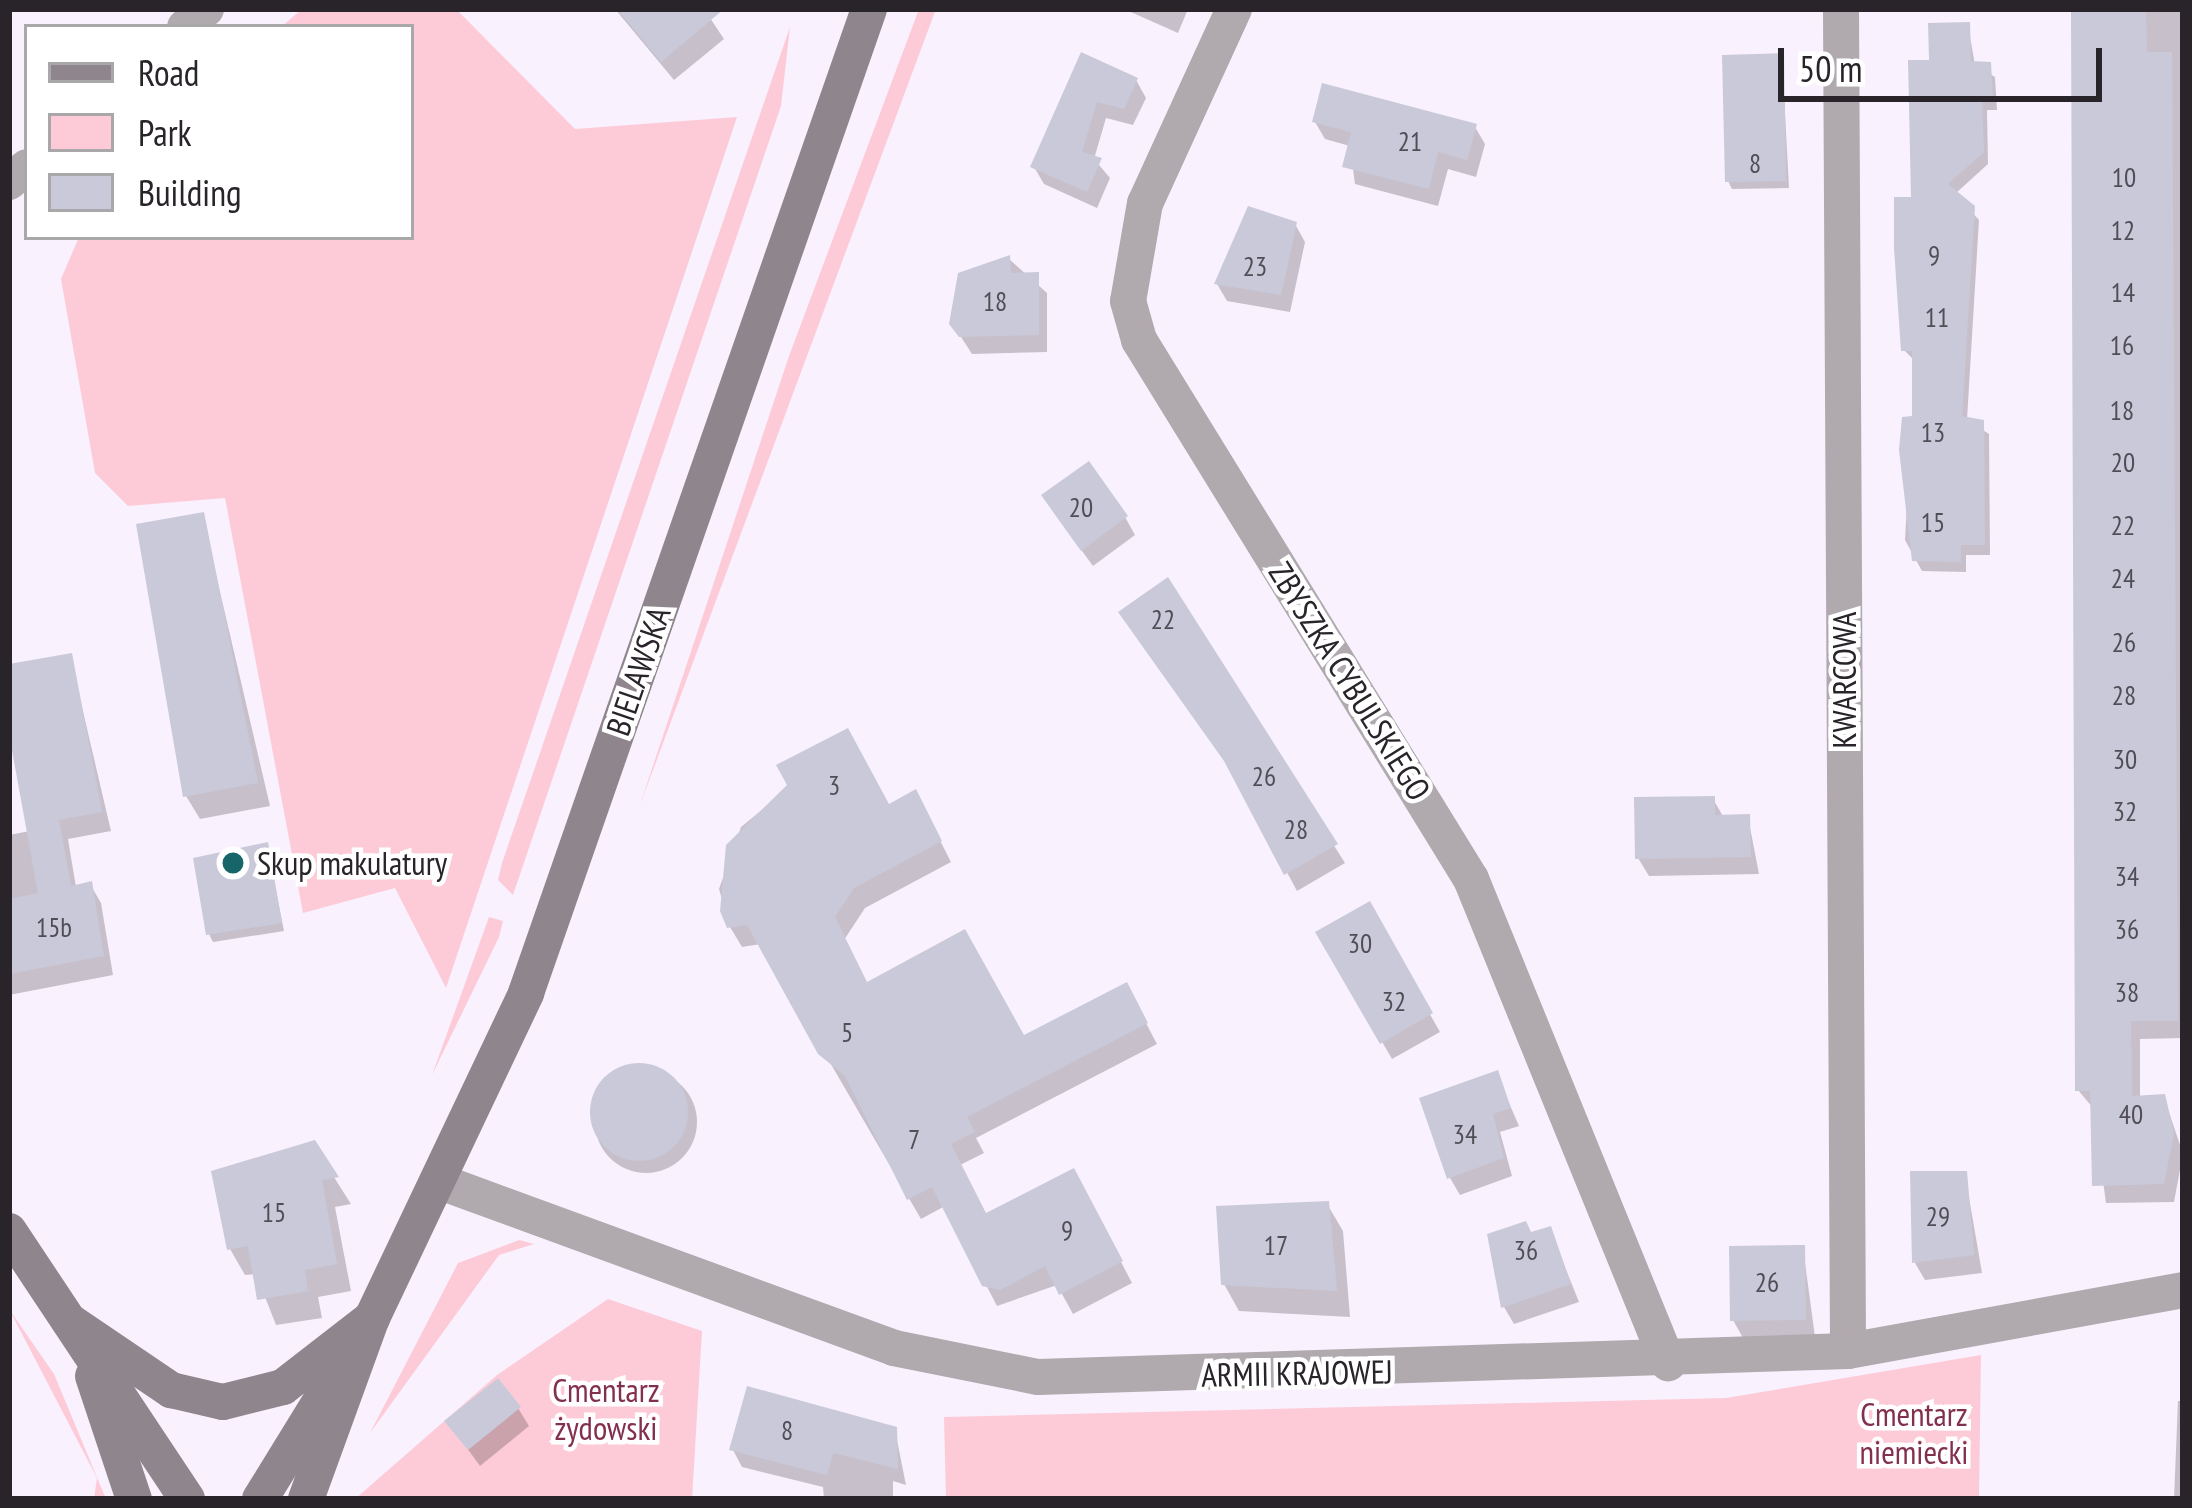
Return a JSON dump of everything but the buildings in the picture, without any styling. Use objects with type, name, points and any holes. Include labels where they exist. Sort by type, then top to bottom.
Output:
[{"type":"main road","name":"BIELAWSKA","points":[[306,1499],[372,1318],[526,993],[869,9]]},
{"type":"main road","points":[[9,1231],[187,1499]]},
{"type":"main road","name":"BIELAWSKA","points":[[260,1499],[372,1318]]},
{"type":"main road","points":[[71,1323],[171,1390],[223,1402],[283,1387],[372,1318]]},
{"type":"main road","points":[[71,1323],[134,1499]]},
{"type":"street","name":"ZBYSZKA CYBULSKIEGO","points":[[1234,9],[1145,203],[1128,301],[1138,340],[1471,879],[1668,1363]]},
{"type":"street","name":"KWARCOWA","points":[[1841,9],[1847,1351]]},
{"type":"street","name":"ARMII KRAJOWEJ","points":[[438,1180],[686,1280],[956,1367],[1038,1377],[1668,1363],[1847,1351],[2183,1290]]},
{"type":"green space","points":[[302,9],[456,9],[575,129],[737,117],[446,988],[395,888],[303,913],[225,498],[128,506],[95,473],[61,279],[78,240],[414,240],[414,24],[284,24]]},
{"type":"green space","points":[[919,9],[936,9],[640,805],[789,356]]},
{"type":"green space","points":[[790,27],[781,106],[513,895],[498,880],[502,863]]},
{"type":"green space","points":[[489,917],[503,921],[499,937],[432,1075]]},
{"type":"green space","points":[[519,1240],[534,1244],[499,1255],[370,1433],[458,1263]]},
{"type":"green space","name":"Cmentarz żydowski","points":[[608,1299],[702,1331],[692,1499],[355,1499],[497,1375]]},
{"type":"green space","points":[[9,1309],[54,1374],[106,1499],[94,1499],[97,1478]]},
{"type":"green space","name":"Cmentarz niemiecki","points":[[1981,1355],[1979,1499],[946,1499],[944,1417],[1726,1398]]},
{"type":"place","name":"Skup makulatury","points":[[233,863]]}]
